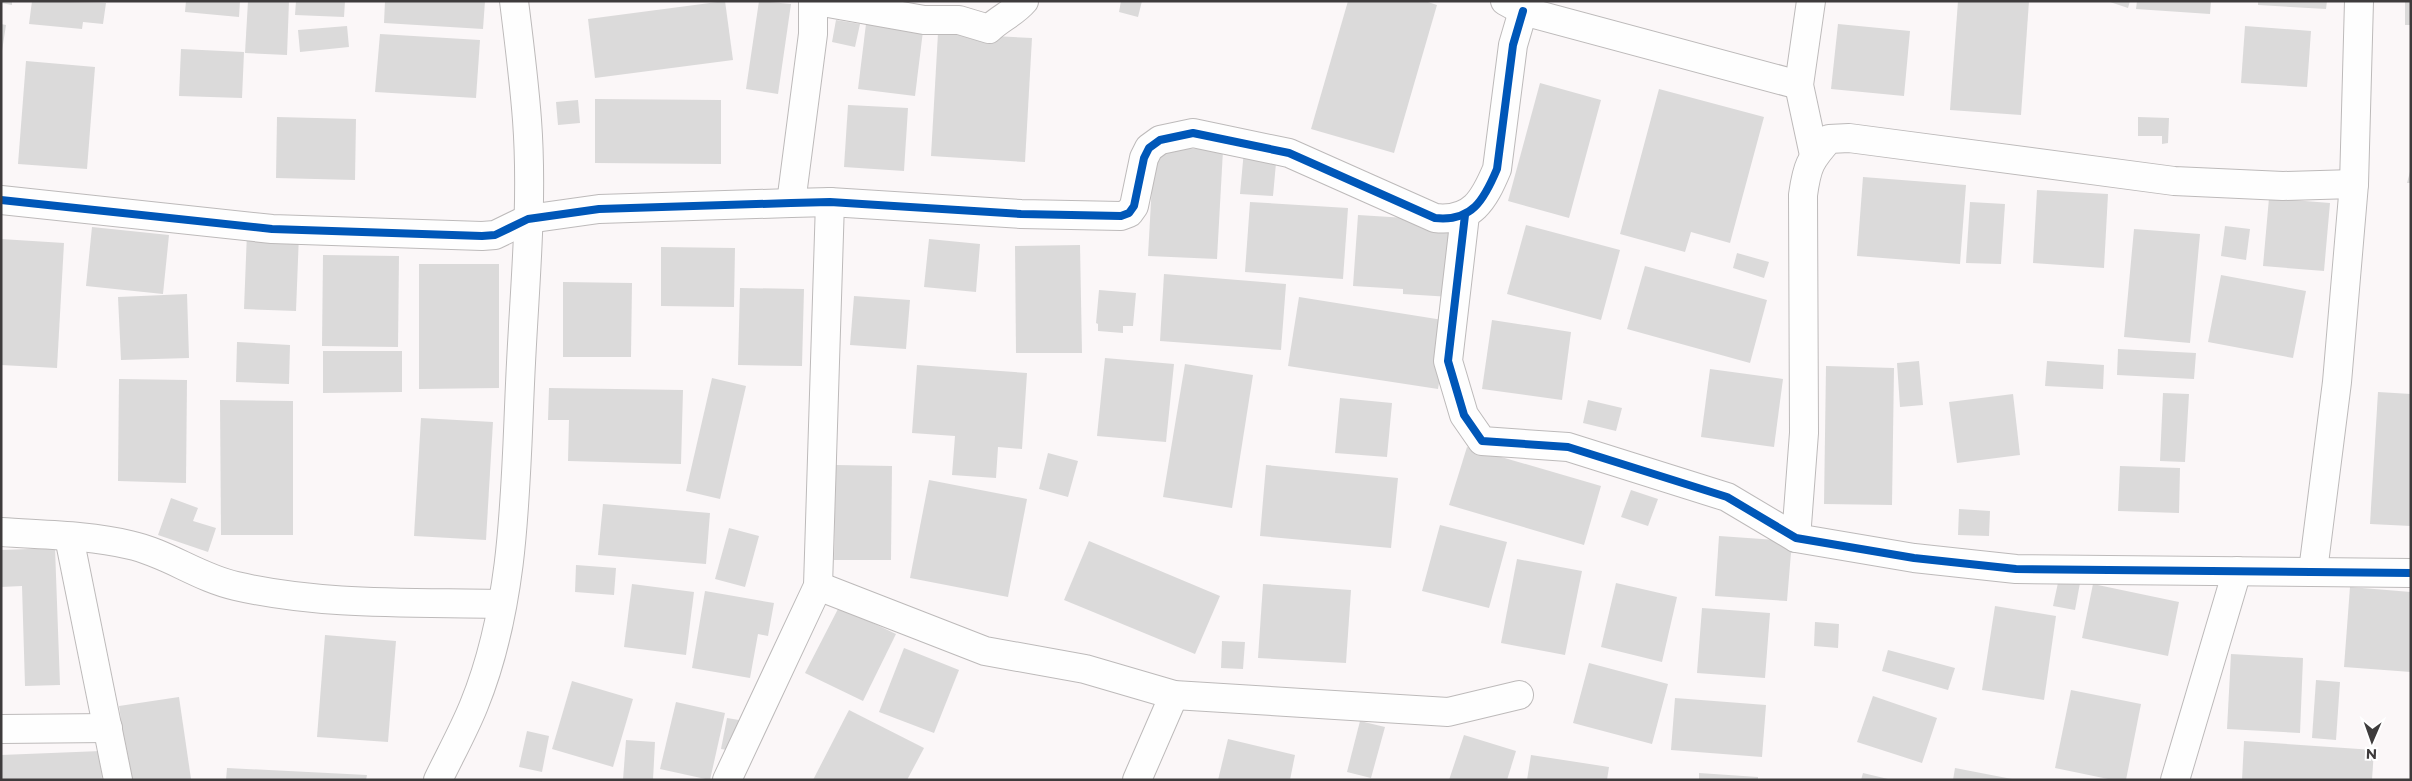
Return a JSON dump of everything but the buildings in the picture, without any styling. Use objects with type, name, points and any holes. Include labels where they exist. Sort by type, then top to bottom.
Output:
[{"type":"street","points":[[438,780],[474,704],[490,654],[502,604],[515,504],[516,447],[528,219],[528,121],[514,1]]},
{"type":"street","points":[[791,203],[813,34],[813,1]]},
{"type":"street","points":[[817,1],[924,20],[959,20],[989,29],[996,21],[1018,9],[1024,1]]},
{"type":"street","points":[[1811,1],[1799,84],[1814,155]]},
{"type":"street","points":[[2312,571],[2337,382],[2354,184],[2359,1]]},
{"type":"street","points":[[1,200],[272,229],[495,235],[528,219],[598,209],[791,203],[830,202],[1020,214],[1121,216],[1129,213],[1134,206],[1144,158],[1149,148],[1160,140],[1193,134],[1289,153],[1435,218],[1451,220],[1465,215],[1480,202],[1497,170],[1512,45],[1514,6],[1799,84]]},
{"type":"street","points":[[1796,538],[1804,433],[1803,195],[1806,171],[1814,155],[1830,139],[1849,138],[2174,181],[2283,186],[2354,184]]},
{"type":"street","points":[[727,780],[818,586],[830,202]]},
{"type":"street","points":[[1465,215],[1448,361],[1462,410],[1482,441],[1568,448],[1727,496],[1796,538],[1914,558],[2016,569],[2411,573]]},
{"type":"street","points":[[1,532],[69,537],[131,545],[234,586],[282,594],[332,600],[502,604]]},
{"type":"street","points":[[69,537],[118,780]]},
{"type":"street","points":[[2174,780],[2237,570]]},
{"type":"street","points":[[818,586],[985,651],[1085,669],[1174,695],[1448,712],[1519,695]]},
{"type":"street","points":[[1137,780],[1174,695]]},
{"type":"street","points":[[1,728],[108,728]]},
{"type":"cycle path","points":[[1,200],[272,229],[482,236],[495,235],[528,219],[599,209],[830,202],[1021,214],[1121,216],[1129,213],[1134,206],[1144,158],[1149,148],[1160,140],[1193,133],[1289,153],[1435,218],[1448,218],[1458,216],[1475,207],[1487,190],[1497,169],[1513,45],[1523,11]]},
{"type":"cycle path","points":[[1465,215],[1448,361],[1464,415],[1482,441],[1568,447],[1727,497],[1796,538],[1914,558],[2016,569],[2411,573]]}]
